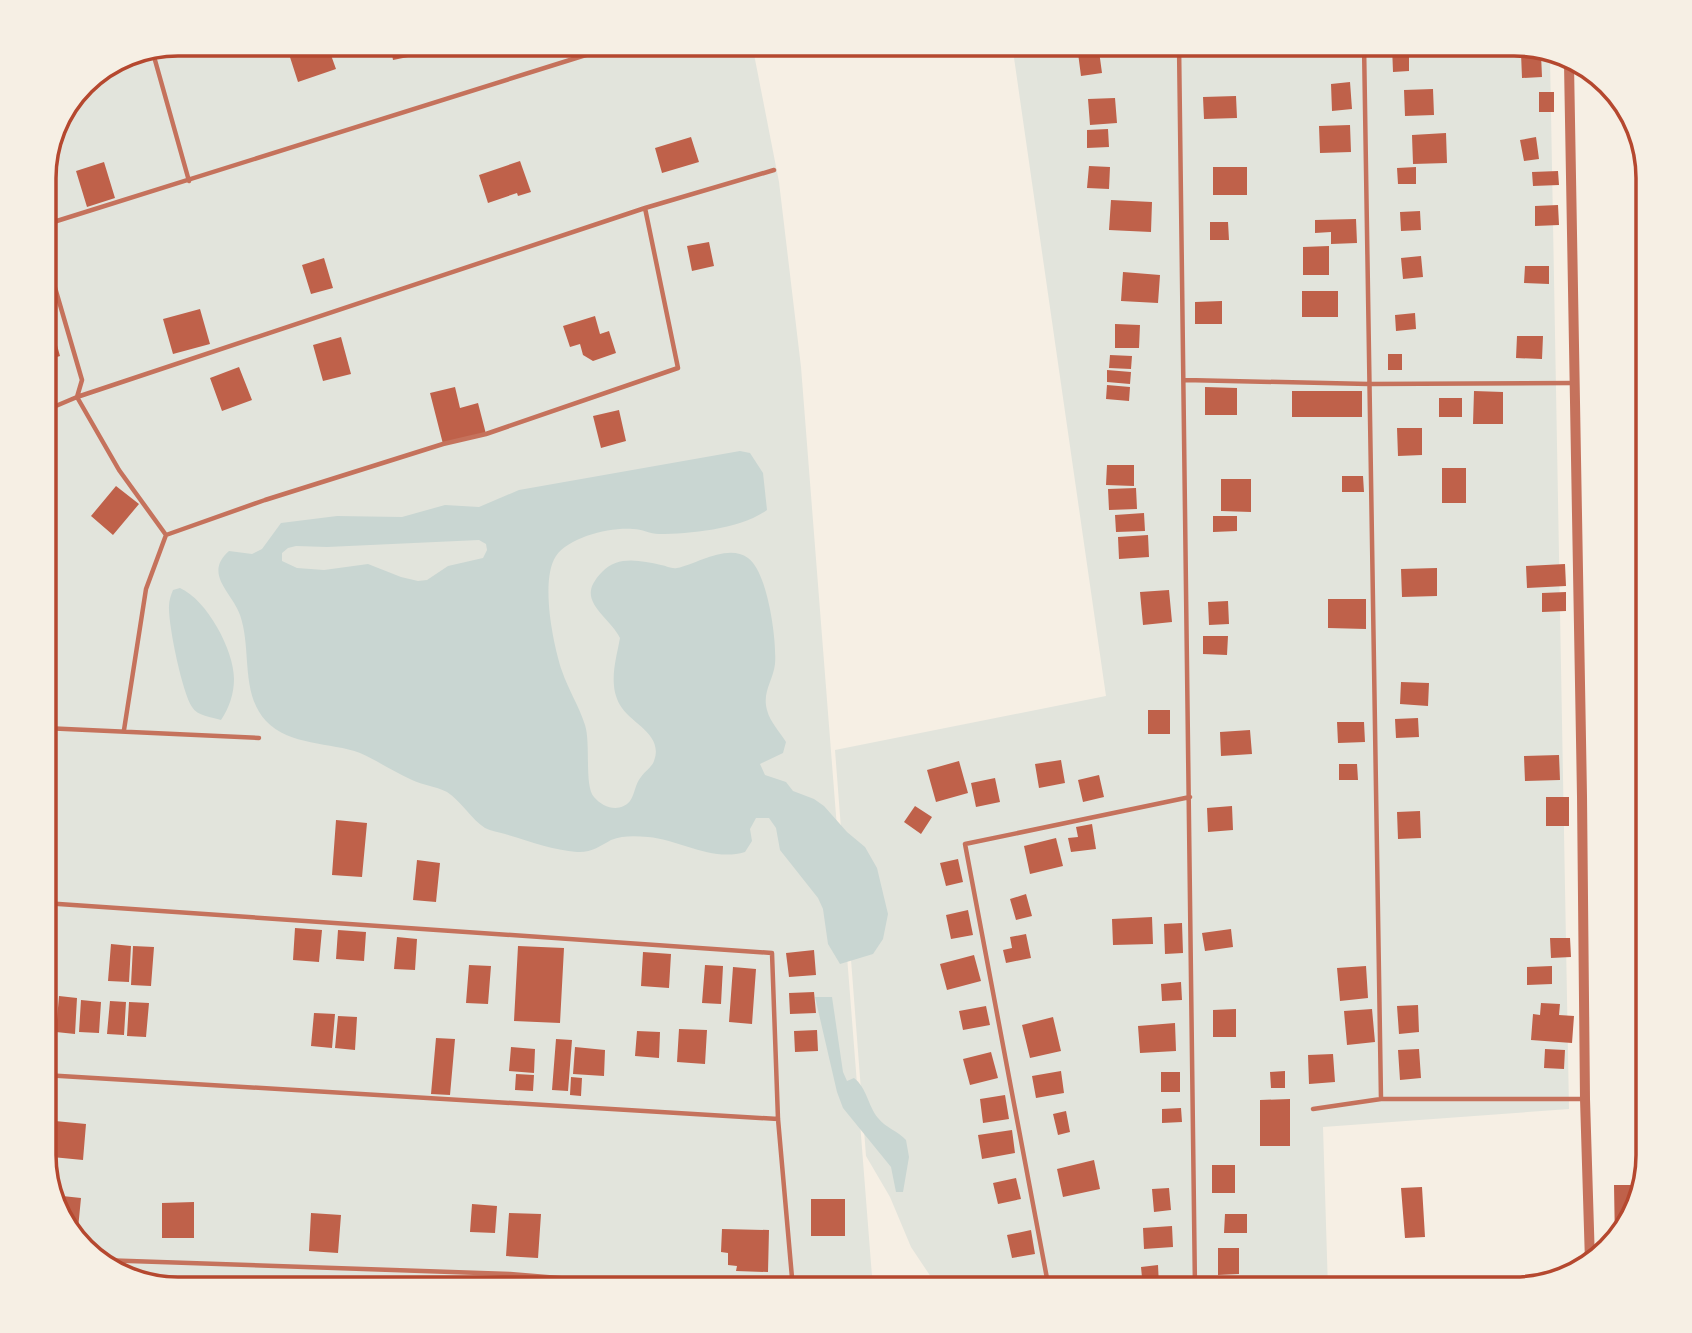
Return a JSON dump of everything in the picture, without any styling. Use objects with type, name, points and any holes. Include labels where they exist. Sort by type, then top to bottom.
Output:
[{"type":"street","points":[[1569,69],[1590,1250]]},
{"type":"lane","points":[[56,221],[583,56]]},
{"type":"lane","points":[[1180,56],[1195,1277]]},
{"type":"lane","points":[[1364,56],[1381,1099]]},
{"type":"lane","points":[[154,58],[189,181]]},
{"type":"lane","points":[[56,406],[645,208],[774,170]]},
{"type":"lane","points":[[124,730],[146,589],[166,536],[265,500],[443,444],[485,434],[678,368],[645,208]]},
{"type":"lane","points":[[56,291],[82,380],[77,397],[119,470],[166,536]]},
{"type":"lane","points":[[1185,380],[1369,384],[1575,383]]},
{"type":"lane","points":[[56,728],[259,738]]},
{"type":"lane","points":[[1047,1277],[965,844],[1190,797]]},
{"type":"lane","points":[[56,904],[772,953],[778,1119],[792,1277]]},
{"type":"lane","points":[[56,1076],[778,1119]]},
{"type":"lane","points":[[1313,1109],[1381,1099],[1585,1099]]},
{"type":"lane","points":[[116,1261],[546,1277]]},
{"type":"shaded area","points":[[178,56],[754,56],[779,182],[801,367],[872,1277],[178,1277],[139,1271],[117,1261],[98,1247],[81,1229],[69,1209],[60,1187],[56,1163],[56,170],[65,131],[77,110],[92,92],[110,77],[131,65],[154,58]]},
{"type":"shaded area","points":[[1014,56],[1514,56],[1550,62],[1569,1109],[1323,1127],[1328,1277],[931,1277],[911,1247],[890,1197],[866,1156],[835,750],[1106,696]]},
{"type":"shaded area","points":[[740,451],[750,453],[763,473],[767,510],[756,516],[730,526],[686,533],[659,534],[636,529],[613,530],[570,543],[556,556],[551,567],[548,596],[552,629],[564,678],[587,733],[589,784],[594,797],[602,804],[612,808],[626,805],[639,780],[653,763],[656,752],[651,736],[625,712],[616,697],[614,672],[620,638],[591,596],[591,590],[600,574],[622,561],[675,568],[722,554],[740,554],[748,558],[761,577],[773,624],[775,664],[767,692],[767,710],[786,742],[783,753],[760,764],[765,775],[786,782],[793,791],[824,806],[847,832],[865,847],[877,868],[888,914],[883,939],[873,954],[840,964],[828,944],[823,909],[818,898],[780,850],[776,828],[769,818],[756,818],[750,829],[752,841],[745,852],[733,854],[709,852],[660,839],[634,836],[616,838],[587,851],[559,849],[487,829],[447,792],[412,780],[349,749],[286,735],[266,721],[253,697],[240,615],[219,575],[222,559],[229,551],[252,554],[262,549],[281,523],[337,516],[402,517],[445,505],[479,507],[519,490]],"holes":[[[479,540],[486,544],[487,550],[483,558],[448,566],[427,580],[418,581],[368,564],[324,570],[297,568],[282,561],[282,553],[296,546]]]},
{"type":"shaded area","points":[[180,588],[190,594],[209,614],[229,654],[233,667],[233,690],[229,706],[221,720],[194,710],[184,687],[169,615],[173,590]]},
{"type":"shaded area","points":[[815,997],[832,997],[843,1072],[847,1081],[854,1078],[858,1082],[878,1118],[906,1140],[909,1157],[903,1192],[896,1192],[891,1167],[843,1108]]},
{"type":"building","points":[[290,56],[331,56],[336,69],[298,82]]},
{"type":"building","points":[[392,56],[413,56],[393,60]]},
{"type":"building","points":[[1078,56],[1100,56],[1102,73],[1081,76]]},
{"type":"building","points":[[1392,56],[1409,56],[1409,71],[1393,72]]},
{"type":"building","points":[[1521,57],[1541,59],[1542,77],[1522,78]]},
{"type":"building","points":[[1350,82],[1352,109],[1332,111],[1331,84]]},
{"type":"building","points":[[1433,89],[1434,115],[1405,116],[1404,90]]},
{"type":"building","points":[[1539,92],[1554,92],[1554,112],[1539,112]]},
{"type":"building","points":[[1236,96],[1237,118],[1204,119],[1203,97]]},
{"type":"building","points":[[1115,98],[1117,123],[1090,125],[1088,99]]},
{"type":"building","points":[[1350,125],[1351,152],[1320,153],[1319,126]]},
{"type":"building","points":[[1108,129],[1109,147],[1087,148],[1087,130]]},
{"type":"building","points":[[1446,133],[1447,163],[1413,164],[1412,135]]},
{"type":"building","points":[[691,137],[699,162],[662,173],[655,148]]},
{"type":"building","points":[[1536,137],[1539,159],[1524,161],[1520,140]]},
{"type":"building","points":[[520,161],[531,192],[518,196],[517,193],[488,203],[479,175]]},
{"type":"building","points":[[104,162],[115,198],[87,207],[76,171]]},
{"type":"building","points":[[1089,166],[1110,167],[1109,189],[1087,188]]},
{"type":"building","points":[[1213,167],[1247,167],[1247,195],[1213,195]]},
{"type":"building","points":[[1416,167],[1416,184],[1398,184],[1397,168]]},
{"type":"building","points":[[1558,171],[1559,185],[1533,186],[1532,172]]},
{"type":"building","points":[[1111,200],[1152,202],[1151,232],[1109,230]]},
{"type":"building","points":[[1558,205],[1559,225],[1535,226],[1535,206]]},
{"type":"building","points":[[1420,211],[1421,230],[1401,231],[1400,212]]},
{"type":"building","points":[[1356,219],[1357,243],[1331,244],[1331,232],[1315,233],[1315,220]]},
{"type":"building","points":[[1210,222],[1228,222],[1229,240],[1210,240]]},
{"type":"building","points":[[709,242],[714,266],[692,271],[687,246]]},
{"type":"building","points":[[1329,246],[1329,275],[1303,275],[1303,247]]},
{"type":"building","points":[[1421,256],[1423,277],[1403,279],[1401,258]]},
{"type":"building","points":[[324,258],[333,288],[311,294],[302,265]]},
{"type":"building","points":[[1525,266],[1549,266],[1549,284],[1524,283]]},
{"type":"building","points":[[1123,272],[1160,275],[1158,303],[1121,301]]},
{"type":"building","points":[[1302,291],[1338,291],[1338,317],[1302,317]]},
{"type":"building","points":[[1222,301],[1222,324],[1195,324],[1195,302]]},
{"type":"building","points":[[200,309],[210,344],[173,354],[163,319]]},
{"type":"building","points":[[1415,313],[1416,329],[1396,331],[1395,315]]},
{"type":"building","points":[[595,316],[600,334],[609,331],[616,353],[593,361],[583,355],[580,344],[570,347],[563,326]]},
{"type":"building","points":[[1115,324],[1140,325],[1139,348],[1115,348]]},
{"type":"building","points":[[1517,336],[1543,336],[1542,359],[1516,358]]},
{"type":"building","points":[[341,337],[351,374],[323,381],[313,345]]},
{"type":"building","points":[[56,342],[60,356],[56,357]]},
{"type":"building","points":[[1388,354],[1402,354],[1402,370],[1388,370]]},
{"type":"building","points":[[1110,355],[1132,356],[1131,369],[1109,368]]},
{"type":"building","points":[[239,367],[252,400],[222,411],[210,378]]},
{"type":"building","points":[[1107,370],[1131,372],[1130,384],[1107,382]]},
{"type":"building","points":[[1107,385],[1130,387],[1129,401],[1106,399]]},
{"type":"building","points":[[455,387],[460,408],[478,403],[486,434],[443,444],[430,393]]},
{"type":"building","points":[[1205,387],[1237,388],[1237,415],[1205,415]]},
{"type":"building","points":[[1292,391],[1362,391],[1362,417],[1292,417]]},
{"type":"building","points":[[1474,391],[1503,392],[1503,424],[1473,424]]},
{"type":"building","points":[[1439,398],[1462,398],[1462,417],[1439,417]]},
{"type":"building","points":[[619,410],[626,441],[601,448],[593,416]]},
{"type":"building","points":[[1397,428],[1422,428],[1422,455],[1398,456]]},
{"type":"building","points":[[1107,465],[1134,465],[1134,486],[1106,485]]},
{"type":"building","points":[[1442,468],[1466,468],[1466,503],[1442,503]]},
{"type":"building","points":[[1342,476],[1363,476],[1364,492],[1342,492]]},
{"type":"building","points":[[1221,479],[1251,479],[1251,512],[1221,511]]},
{"type":"building","points":[[116,486],[139,504],[113,535],[91,516]]},
{"type":"building","points":[[1136,488],[1137,509],[1109,510],[1108,489]]},
{"type":"building","points":[[1144,513],[1145,531],[1116,532],[1115,515]]},
{"type":"building","points":[[1213,516],[1237,516],[1237,531],[1213,532]]},
{"type":"building","points":[[1148,535],[1149,557],[1119,559],[1118,537]]},
{"type":"building","points":[[1565,564],[1566,586],[1527,588],[1526,566]]},
{"type":"building","points":[[1437,568],[1437,596],[1402,597],[1401,569]]},
{"type":"building","points":[[1169,590],[1172,622],[1143,625],[1140,592]]},
{"type":"building","points":[[1566,592],[1566,611],[1542,612],[1542,593]]},
{"type":"building","points":[[1328,599],[1366,599],[1366,629],[1328,628]]},
{"type":"building","points":[[1228,601],[1229,624],[1209,625],[1208,602]]},
{"type":"building","points":[[1203,636],[1228,636],[1227,655],[1203,654]]},
{"type":"building","points":[[1401,682],[1429,683],[1428,706],[1400,704]]},
{"type":"building","points":[[1148,710],[1170,710],[1170,734],[1148,734]]},
{"type":"building","points":[[1418,718],[1419,737],[1396,738],[1395,719]]},
{"type":"building","points":[[1337,722],[1364,722],[1365,742],[1338,743]]},
{"type":"building","points":[[1250,730],[1252,754],[1221,756],[1220,732]]},
{"type":"building","points":[[1559,755],[1560,780],[1525,781],[1524,756]]},
{"type":"building","points":[[1061,760],[1065,783],[1039,788],[1035,764]]},
{"type":"building","points":[[959,761],[968,793],[936,802],[927,770]]},
{"type":"building","points":[[1339,764],[1357,764],[1358,780],[1339,780]]},
{"type":"building","points":[[1099,775],[1104,797],[1083,802],[1078,780]]},
{"type":"building","points":[[995,778],[1000,802],[976,807],[971,783]]},
{"type":"building","points":[[1546,797],[1569,797],[1569,826],[1546,826]]},
{"type":"building","points":[[915,806],[932,817],[921,834],[904,822]]},
{"type":"building","points":[[1232,806],[1233,830],[1208,832],[1207,808]]},
{"type":"building","points":[[1420,811],[1421,838],[1398,839],[1397,812]]},
{"type":"building","points":[[336,820],[367,823],[362,877],[332,875]]},
{"type":"building","points":[[1092,824],[1096,849],[1071,852],[1068,838],[1078,837],[1076,827]]},
{"type":"building","points":[[1056,838],[1063,866],[1030,874],[1024,846]]},
{"type":"building","points":[[958,859],[963,882],[946,886],[940,863]]},
{"type":"building","points":[[417,860],[440,863],[436,902],[413,900]]},
{"type":"building","points":[[1026,894],[1032,916],[1016,920],[1010,899]]},
{"type":"building","points":[[968,910],[973,935],[951,939],[946,915]]},
{"type":"building","points":[[1152,917],[1153,944],[1113,945],[1112,919]]},
{"type":"building","points":[[1182,923],[1183,953],[1165,954],[1164,924]]},
{"type":"building","points":[[295,928],[322,930],[319,962],[293,960]]},
{"type":"building","points":[[1231,929],[1233,947],[1205,951],[1202,933]]},
{"type":"building","points":[[338,930],[366,932],[364,961],[336,959]]},
{"type":"building","points":[[1026,934],[1031,958],[1006,963],[1003,950],[1012,948],[1010,937]]},
{"type":"building","points":[[397,937],[417,939],[415,970],[394,969]]},
{"type":"building","points":[[1550,938],[1570,938],[1571,957],[1551,958]]},
{"type":"building","points":[[111,944],[131,946],[129,982],[108,981]]},
{"type":"building","points":[[133,946],[154,947],[151,986],[131,985]]},
{"type":"building","points":[[518,946],[564,948],[560,1023],[514,1021]]},
{"type":"building","points":[[814,950],[816,975],[789,977],[786,953]]},
{"type":"building","points":[[643,952],[671,954],[669,988],[641,986]]},
{"type":"building","points":[[974,955],[981,981],[947,990],[940,964]]},
{"type":"building","points":[[469,965],[491,966],[488,1004],[466,1003]]},
{"type":"building","points":[[705,965],[723,966],[721,1004],[702,1003]]},
{"type":"building","points":[[1366,966],[1368,998],[1340,1001],[1337,968]]},
{"type":"building","points":[[1552,966],[1552,984],[1527,985],[1527,967]]},
{"type":"building","points":[[733,967],[756,969],[752,1024],[729,1022]]},
{"type":"building","points":[[1181,982],[1182,1000],[1162,1001],[1161,984]]},
{"type":"building","points":[[814,992],[816,1013],[790,1014],[789,993]]},
{"type":"building","points":[[59,996],[77,998],[75,1034],[56,1032]]},
{"type":"building","points":[[81,1000],[101,1002],[99,1033],[79,1032]]},
{"type":"building","points":[[110,1001],[126,1002],[124,1035],[107,1034]]},
{"type":"building","points":[[129,1002],[149,1003],[146,1037],[127,1036]]},
{"type":"building","points":[[1541,1003],[1560,1004],[1559,1015],[1574,1016],[1572,1043],[1531,1040],[1533,1014],[1540,1015]]},
{"type":"building","points":[[1418,1005],[1419,1032],[1399,1034],[1397,1006]]},
{"type":"building","points":[[986,1006],[990,1025],[963,1030],[959,1011]]},
{"type":"building","points":[[1236,1009],[1236,1037],[1213,1037],[1213,1010]]},
{"type":"building","points":[[1372,1009],[1375,1042],[1347,1045],[1344,1011]]},
{"type":"building","points":[[314,1013],[335,1014],[332,1048],[311,1046]]},
{"type":"building","points":[[338,1016],[357,1017],[355,1050],[335,1048]]},
{"type":"building","points":[[1053,1017],[1061,1051],[1030,1058],[1022,1025]]},
{"type":"building","points":[[1175,1023],[1176,1051],[1140,1053],[1138,1026]]},
{"type":"building","points":[[679,1029],[707,1030],[705,1064],[677,1062]]},
{"type":"building","points":[[817,1030],[818,1051],[795,1052],[794,1031]]},
{"type":"building","points":[[637,1031],[660,1032],[659,1058],[635,1056]]},
{"type":"building","points":[[436,1038],[455,1039],[450,1095],[431,1094]]},
{"type":"building","points":[[556,1039],[572,1040],[568,1091],[552,1090]]},
{"type":"building","points":[[511,1047],[535,1049],[534,1073],[509,1071]]},
{"type":"building","points":[[575,1047],[605,1050],[604,1076],[573,1074]]},
{"type":"building","points":[[1419,1049],[1421,1078],[1400,1080],[1398,1050]]},
{"type":"building","points":[[1545,1049],[1565,1050],[1564,1069],[1544,1068]]},
{"type":"building","points":[[991,1052],[998,1078],[970,1085],[963,1059]]},
{"type":"building","points":[[1333,1054],[1335,1082],[1309,1084],[1308,1055]]},
{"type":"building","points":[[1061,1071],[1064,1093],[1036,1098],[1032,1076]]},
{"type":"building","points":[[1285,1071],[1285,1088],[1271,1088],[1270,1072]]},
{"type":"building","points":[[1161,1072],[1180,1072],[1180,1092],[1161,1092]]},
{"type":"building","points":[[516,1074],[534,1075],[533,1091],[515,1090]]},
{"type":"building","points":[[571,1077],[582,1078],[581,1096],[570,1095]]},
{"type":"building","points":[[1005,1095],[1009,1119],[983,1123],[980,1099]]},
{"type":"building","points":[[1290,1099],[1290,1146],[1260,1146],[1260,1100]]},
{"type":"building","points":[[1181,1108],[1182,1122],[1162,1123],[1162,1109]]},
{"type":"building","points":[[1066,1111],[1070,1132],[1058,1135],[1053,1114]]},
{"type":"building","points":[[56,1121],[86,1124],[83,1160],[56,1157]]},
{"type":"building","points":[[1012,1130],[1015,1153],[982,1159],[978,1135]]},
{"type":"building","points":[[1094,1160],[1100,1189],[1063,1197],[1057,1169]]},
{"type":"building","points":[[1212,1165],[1235,1165],[1235,1193],[1212,1193]]},
{"type":"building","points":[[1016,1178],[1021,1199],[998,1204],[993,1183]]},
{"type":"building","points":[[1614,1185],[1632,1185],[1620,1216],[1615,1223]]},
{"type":"building","points":[[1422,1187],[1425,1237],[1405,1238],[1401,1188]]},
{"type":"building","points":[[1169,1188],[1171,1210],[1154,1212],[1152,1189]]},
{"type":"building","points":[[64,1196],[81,1198],[78,1225]]},
{"type":"building","points":[[811,1199],[845,1199],[845,1236],[811,1236]]},
{"type":"building","points":[[194,1202],[194,1238],[162,1238],[162,1203]]},
{"type":"building","points":[[472,1204],[497,1206],[495,1233],[470,1232]]},
{"type":"building","points":[[311,1213],[341,1215],[338,1253],[309,1251]]},
{"type":"building","points":[[509,1213],[541,1214],[538,1258],[506,1256]]},
{"type":"building","points":[[1225,1214],[1247,1214],[1247,1233],[1224,1233]]},
{"type":"building","points":[[1172,1226],[1173,1247],[1144,1249],[1143,1228]]},
{"type":"building","points":[[722,1229],[769,1230],[768,1272],[736,1271],[737,1266],[728,1265],[728,1253],[721,1252]]},
{"type":"building","points":[[1031,1230],[1035,1254],[1012,1258],[1007,1235]]},
{"type":"building","points":[[1218,1248],[1239,1248],[1239,1274],[1218,1275]]},
{"type":"building","points":[[1158,1265],[1159,1277],[1142,1277],[1141,1267]]}]
